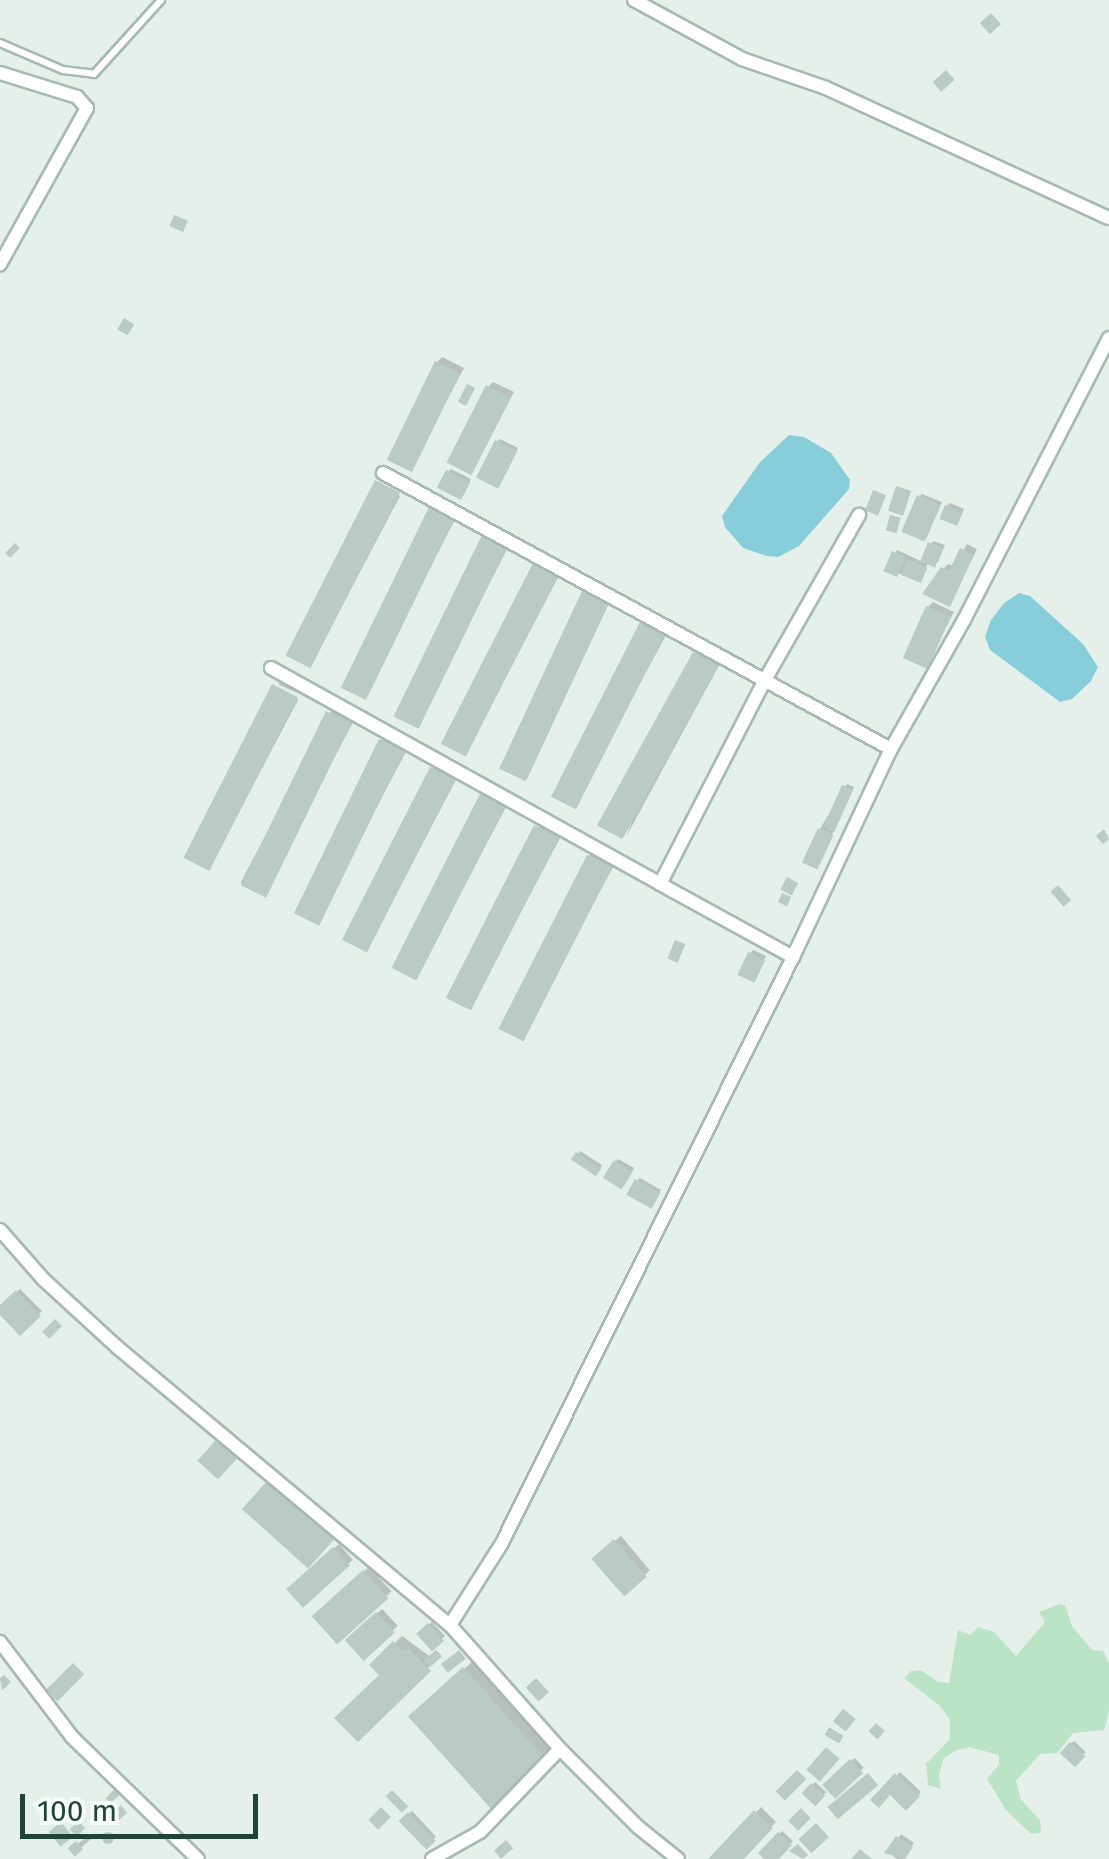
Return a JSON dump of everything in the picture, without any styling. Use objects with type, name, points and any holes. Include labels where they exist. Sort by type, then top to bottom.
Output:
[{"type":"street","points":[[634,0],[742,59],[826,88],[1109,218]]},
{"type":"street","points":[[0,73],[76,97],[87,108],[0,264]]},
{"type":"street","points":[[450,1625],[502,1543],[793,957],[891,750],[964,620],[1109,338]]},
{"type":"street","points":[[383,473],[766,678],[891,750]]},
{"type":"street","points":[[660,884],[766,678],[859,515]]},
{"type":"street","points":[[270,668],[793,957]]},
{"type":"street","points":[[0,1230],[43,1279],[117,1347],[450,1625],[560,1748],[638,1828],[678,1859]]},
{"type":"street","points":[[0,1642],[72,1737],[198,1859]]},
{"type":"street","points":[[432,1859],[480,1832],[560,1748]]},
{"type":"lane","points":[[0,43],[64,70],[94,74],[161,0]]},
{"type":"green space","points":[[1065,1605],[1072,1626],[1092,1650],[1103,1651],[1109,1663],[1109,1710],[1104,1730],[1073,1733],[1057,1753],[1040,1754],[1016,1781],[1021,1800],[1040,1820],[1041,1833],[1031,1834],[1006,1810],[987,1779],[999,1764],[999,1755],[969,1747],[955,1751],[944,1758],[939,1774],[941,1789],[928,1785],[926,1764],[950,1739],[950,1720],[940,1706],[904,1678],[911,1671],[921,1670],[938,1682],[949,1683],[958,1630],[970,1635],[978,1627],[994,1632],[1016,1656],[1045,1622],[1039,1612]]},
{"type":"water","points":[[789,435],[804,437],[831,453],[850,480],[849,489],[799,546],[778,557],[767,556],[743,548],[725,527],[722,516],[760,462]]},
{"type":"water","points":[[1019,593],[1030,596],[1083,644],[1098,667],[1091,681],[1072,699],[1060,702],[990,650],[985,637],[991,620],[1004,603]]},
{"type":"building","points":[[991,13],[1001,24],[990,34],[980,23]]},
{"type":"building","points":[[946,70],[955,80],[941,92],[933,82]]},
{"type":"building","points":[[174,215],[188,221],[183,232],[169,226]]},
{"type":"building","points":[[124,318],[134,324],[128,335],[117,329]]},
{"type":"building","points":[[435,361],[460,373],[412,472],[387,460]]},
{"type":"building","points":[[467,384],[475,388],[466,406],[458,402]]},
{"type":"building","points":[[486,385],[511,398],[471,475],[447,463]]},
{"type":"building","points":[[495,440],[517,451],[498,489],[476,477]]},
{"type":"building","points":[[446,470],[470,482],[461,500],[437,488]]},
{"type":"building","points":[[375,480],[400,493],[311,668],[286,656]]},
{"type":"building","points":[[896,486],[911,491],[903,516],[888,511]]},
{"type":"building","points":[[873,490],[886,495],[878,516],[865,511]]},
{"type":"building","points":[[917,495],[940,505],[924,542],[901,532]]},
{"type":"building","points":[[945,505],[963,512],[957,526],[940,519]]},
{"type":"building","points":[[429,507],[454,519],[366,700],[341,688]]},
{"type":"building","points":[[890,515],[901,518],[896,533],[886,530]]},
{"type":"building","points":[[482,535],[507,547],[419,729],[393,717]]},
{"type":"building","points":[[928,542],[943,548],[935,567],[920,561]]},
{"type":"building","points":[[15,543],[20,548],[10,558],[5,553]]},
{"type":"building","points":[[960,548],[974,555],[950,607],[922,594],[941,567],[949,571]]},
{"type":"building","points":[[892,551],[906,557],[897,577],[883,571]]},
{"type":"building","points":[[907,559],[927,567],[921,583],[901,575]]},
{"type":"building","points":[[533,563],[558,576],[466,757],[441,744]]},
{"type":"building","points":[[582,591],[608,603],[525,781],[499,769]]},
{"type":"building","points":[[926,606],[951,617],[927,669],[903,658]]},
{"type":"building","points":[[640,622],[665,635],[576,809],[551,797]]},
{"type":"building","points":[[693,652],[718,666],[622,839],[597,825]]},
{"type":"building","points":[[272,684],[298,697],[209,871],[183,858]]},
{"type":"building","points":[[326,711],[351,723],[266,898],[241,885]]},
{"type":"building","points":[[379,739],[404,751],[319,926],[294,913]]},
{"type":"building","points":[[430,767],[455,780],[367,953],[342,940]]},
{"type":"building","points":[[842,785],[853,790],[834,832],[823,827]]},
{"type":"building","points":[[480,794],[505,807],[416,980],[391,968]]},
{"type":"building","points":[[534,825],[559,838],[471,1011],[446,998]]},
{"type":"building","points":[[818,828],[833,835],[817,870],[802,862]]},
{"type":"building","points":[[1104,829],[1109,839],[1103,844],[1096,836]]},
{"type":"building","points":[[587,855],[612,868],[523,1041],[498,1029]]},
{"type":"building","points":[[787,877],[798,883],[792,896],[780,889]]},
{"type":"building","points":[[1058,885],[1071,900],[1064,907],[1050,892]]},
{"type":"building","points":[[782,893],[791,897],[787,906],[778,902]]},
{"type":"building","points":[[675,940],[685,944],[678,963],[668,959]]},
{"type":"building","points":[[748,952],[765,960],[755,983],[737,975]]},
{"type":"building","points":[[576,1152],[601,1169],[596,1176],[571,1159]]},
{"type":"building","points":[[614,1160],[633,1172],[622,1189],[603,1178]]},
{"type":"building","points":[[635,1179],[660,1193],[652,1209],[626,1195]]},
{"type":"building","points":[[16,1290],[41,1316],[20,1336],[0,1315],[0,1305]]},
{"type":"building","points":[[55,1319],[62,1326],[49,1339],[42,1332]]},
{"type":"building","points":[[216,1440],[237,1459],[218,1480],[197,1461]]},
{"type":"building","points":[[268,1480],[334,1540],[308,1569],[242,1509]]},
{"type":"building","points":[[614,1539],[647,1577],[624,1596],[591,1559]]},
{"type":"building","points":[[333,1547],[350,1566],[303,1608],[286,1589]]},
{"type":"building","points":[[363,1570],[388,1598],[337,1644],[312,1616]]},
{"type":"building","points":[[376,1612],[395,1633],[364,1661],[345,1640]]},
{"type":"building","points":[[428,1623],[444,1641],[432,1652],[416,1634]]},
{"type":"building","points":[[393,1641],[403,1651],[407,1647],[431,1671],[358,1742],[334,1718],[379,1675],[369,1665]]},
{"type":"building","points":[[436,1650],[442,1657],[430,1667],[424,1660]]},
{"type":"building","points":[[459,1650],[466,1659],[448,1673],[441,1664]]},
{"type":"building","points":[[73,1663],[84,1674],[57,1701],[46,1690]]},
{"type":"building","points":[[463,1667],[546,1759],[491,1809],[408,1717]]},
{"type":"building","points":[[4,1675],[11,1682],[2,1691],[0,1678]]},
{"type":"building","points":[[536,1678],[549,1692],[539,1701],[526,1688]]},
{"type":"building","points":[[843,1709],[856,1719],[846,1731],[833,1722]]},
{"type":"building","points":[[876,1723],[885,1731],[878,1739],[869,1731]]},
{"type":"building","points":[[829,1727],[844,1736],[839,1743],[824,1735]]},
{"type":"building","points":[[1070,1742],[1085,1756],[1075,1767],[1060,1753]]},
{"type":"building","points":[[826,1747],[840,1759],[820,1781],[806,1770]]},
{"type":"building","points":[[850,1759],[863,1773],[835,1799],[822,1785]]},
{"type":"building","points":[[797,1770],[806,1779],[785,1800],[776,1791]]},
{"type":"building","points":[[868,1773],[878,1785],[838,1819],[827,1807]]},
{"type":"building","points":[[895,1773],[920,1796],[906,1811],[890,1795],[879,1808],[870,1800]]},
{"type":"building","points":[[811,1783],[825,1796],[815,1806],[801,1793]]},
{"type":"building","points":[[117,1787],[122,1792],[111,1803],[106,1798]]},
{"type":"building","points":[[392,1790],[408,1806],[402,1813],[386,1796]]},
{"type":"building","points":[[121,1805],[127,1813],[119,1820],[113,1813]]},
{"type":"building","points":[[381,1807],[391,1817],[378,1830],[368,1820]]},
{"type":"building","points":[[801,1808],[811,1818],[798,1831],[788,1821]]},
{"type":"building","points":[[754,1810],[773,1828],[744,1859],[708,1859]]},
{"type":"building","points":[[408,1812],[436,1841],[426,1850],[399,1821]]},
{"type":"building","points":[[78,1821],[85,1828],[77,1837],[70,1829]]},
{"type":"building","points":[[61,1822],[73,1837],[61,1847],[49,1832]]},
{"type":"building","points":[[816,1823],[829,1837],[811,1853],[798,1839]]},
{"type":"building","points":[[108,1832],[114,1838],[108,1844],[102,1838]]},
{"type":"building","points":[[778,1832],[792,1845],[779,1859],[764,1859],[758,1853]]},
{"type":"building","points":[[896,1836],[913,1847],[905,1859],[884,1853]]},
{"type":"building","points":[[506,1840],[513,1848],[501,1859],[494,1850]]},
{"type":"building","points":[[76,1841],[83,1849],[75,1857],[68,1848]]},
{"type":"building","points":[[798,1844],[808,1855],[803,1859],[789,1851]]},
{"type":"building","points":[[860,1849],[872,1859],[851,1859]]}]
